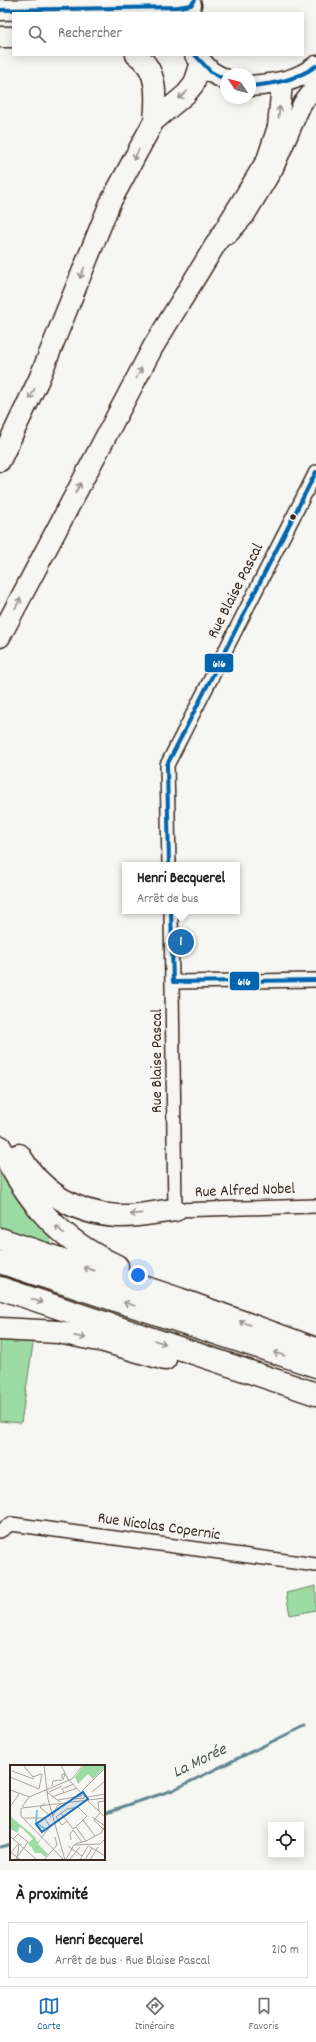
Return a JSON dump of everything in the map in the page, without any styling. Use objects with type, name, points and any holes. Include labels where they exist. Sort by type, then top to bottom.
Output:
[{"type":"highway","points":[[0,1142],[16,1149],[37,1179],[51,1194],[83,1210],[118,1216],[175,1210]]},
{"type":"highway","points":[[0,1146],[34,1204],[64,1234],[91,1254],[158,1282],[179,1299]]},
{"type":"highway","points":[[0,1239],[179,1299],[316,1349]]},
{"type":"highway","points":[[0,1262],[316,1366]]},
{"type":"highway","points":[[0,1288],[316,1394]]},
{"type":"highway","points":[[0,1329],[58,1332],[104,1341],[316,1406]]},
{"type":"main road","points":[[0,10],[192,6]]},
{"type":"main road","points":[[0,37],[12,37]]},
{"type":"main road","points":[[137,56],[151,72],[155,87],[154,121]]},
{"type":"main road","points":[[0,461],[39,379],[110,204],[154,121],[186,94],[194,84],[198,59]]},
{"type":"main road","points":[[198,59],[211,72],[220,77]]},
{"type":"main road","points":[[256,85],[282,83],[309,72],[316,66]]},
{"type":"main road","points":[[0,637],[150,353],[267,160],[278,127],[282,83]]},
{"type":"main road","points":[[209,257],[245,216],[274,168],[302,104],[316,86]]},
{"type":"street","name":"Rue Blaise Pascal","points":[[169,862],[167,765],[316,472]]},
{"type":"street","name":"Rue Blaise Pascal","points":[[170,914],[173,982],[175,1210]]},
{"type":"street","points":[[173,982],[316,980]]},
{"type":"street","name":"Rue Alfred Nobel","points":[[175,1210],[316,1206]]},
{"type":"street","name":"Rue Nicolas Copernic","points":[[0,1531],[10,1524],[316,1565]]},
{"type":"green space","points":[[0,1172],[27,1214],[52,1237],[47,1248],[0,1232]]},
{"type":"green space","points":[[0,1337],[34,1338],[21,1423],[0,1421]]},
{"type":"green space","points":[[316,1586],[316,1610],[290,1615],[286,1593]]},
{"type":"waterway","name":"La Morée","points":[[105,1813],[173,1790],[304,1726]]},
{"type":"waterway","name":"La Morée","points":[[0,1847],[10,1844]]},
{"type":"transit line","name":"616","points":[[0,10],[178,7],[191,5],[195,0]]},
{"type":"transit line","name":"616","points":[[196,56],[211,72],[220,77]]},
{"type":"transit line","name":"616","points":[[256,85],[293,78],[316,66]]},
{"type":"transit line","name":"616","points":[[169,862],[167,765],[316,472]]},
{"type":"transit line","name":"616","points":[[171,914],[173,982]]},
{"type":"transit line","name":"616","points":[[173,982],[316,980]]},
{"type":"place","name":"Henri Becquerel","points":[[181,942]]}]
